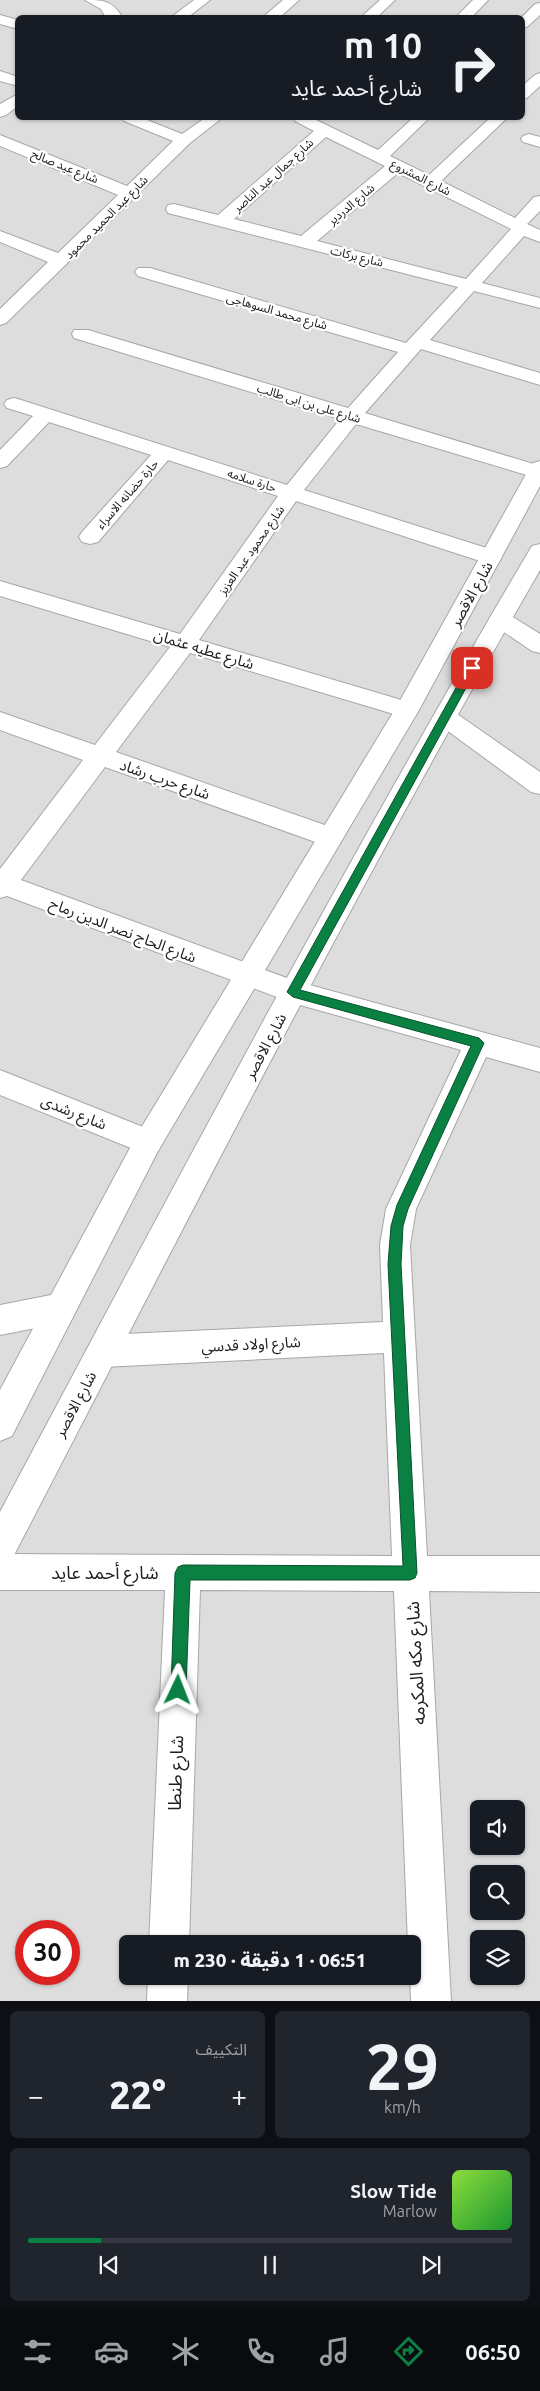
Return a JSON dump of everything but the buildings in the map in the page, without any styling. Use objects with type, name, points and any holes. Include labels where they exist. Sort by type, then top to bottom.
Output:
[{"type":"street","points":[[92,0],[111,8]]},
{"type":"street","points":[[181,15],[203,0]]},
{"type":"street","points":[[273,15],[292,0]]},
{"type":"street","points":[[370,15],[388,0]]},
{"type":"street","points":[[465,15],[482,0]]},
{"type":"street","points":[[525,21],[540,7]]},
{"type":"street","points":[[0,20],[15,24]]},
{"type":"street","points":[[0,76],[15,81]]},
{"type":"street","points":[[525,92],[540,78]]},
{"type":"street","points":[[0,112],[15,100]]},
{"type":"street","points":[[135,120],[184,140]]},
{"type":"street","name":"شارع عبد الحميد محمود","points":[[0,319],[184,140],[211,120]]},
{"type":"street","name":"شارع المشروع","points":[[308,120],[334,128],[380,157],[526,230]]},
{"type":"street","points":[[380,157],[420,120]]},
{"type":"street","points":[[431,182],[496,120]]},
{"type":"street","name":"شارع جمال عبد الناصر","points":[[222,221],[334,128]]},
{"type":"street","name":"شارع عيد صالح","points":[[0,140],[130,193]]},
{"type":"street","name":"شارع الدردير","points":[[305,242],[397,165]]},
{"type":"street","name":"شارع محمود عبد العزيز","points":[[1,885],[184,643],[291,493],[352,416],[413,346],[470,285],[526,230],[540,201]]},
{"type":"street","name":"شارع بركات","points":[[174,209],[540,303]]},
{"type":"street","points":[[0,236],[61,261]]},
{"type":"street","name":"شارع محمد السوهاجى","points":[[144,272],[540,379]]},
{"type":"street","name":"شارع على بن ابى طالب","points":[[81,334],[539,470]]},
{"type":"street","name":"حارة سلامه","points":[[14,404],[491,557]]},
{"type":"street","points":[[0,462],[46,414]]},
{"type":"street","name":"حارة حضانه الاسراء","points":[[90,536],[164,452]]},
{"type":"street","name":"شارع الاقصر","points":[[0,1424],[148,1142],[407,710],[539,470]]},
{"type":"street","name":"شارع الاقصر","points":[[0,1547],[293,992],[445,716],[540,551]]},
{"type":"street","name":"شارع عطيه عثمان","points":[[0,588],[407,710]]},
{"type":"street","points":[[500,619],[540,645]]},
{"type":"street","points":[[445,716],[540,785]]},
{"type":"street","name":"شارع حرب رشاد","points":[[0,721],[330,837]]},
{"type":"street","name":"شارع الحاج نصر الدين رماح","points":[[1,885],[247,977],[293,992],[540,1060]]},
{"type":"street","name":"شارع مكه المكرمه","points":[[431,2001],[395,1245],[401,1209],[479,1043]]},
{"type":"street","name":"شارع رشدى","points":[[0,1082],[148,1142]]},
{"type":"street","points":[[0,1320],[61,1308]]},
{"type":"street","name":"شارع اولاد قدسي","points":[[103,1351],[399,1337]]},
{"type":"street","name":"شارع أحمد عايد","points":[[0,1572],[540,1574]]},
{"type":"street","name":"شارع طنطا","points":[[169,1935],[183,1573]]},
{"type":"street","points":[[167,2001],[168,1985]]},
{"type":"shaded area","points":[[0,0],[540,0],[540,2001],[0,2001]]},
{"type":"route","points":[[178,1690],[183,1573],[410,1573],[395,1264],[397,1226],[401,1209],[479,1043],[293,992],[472,668]]}]
